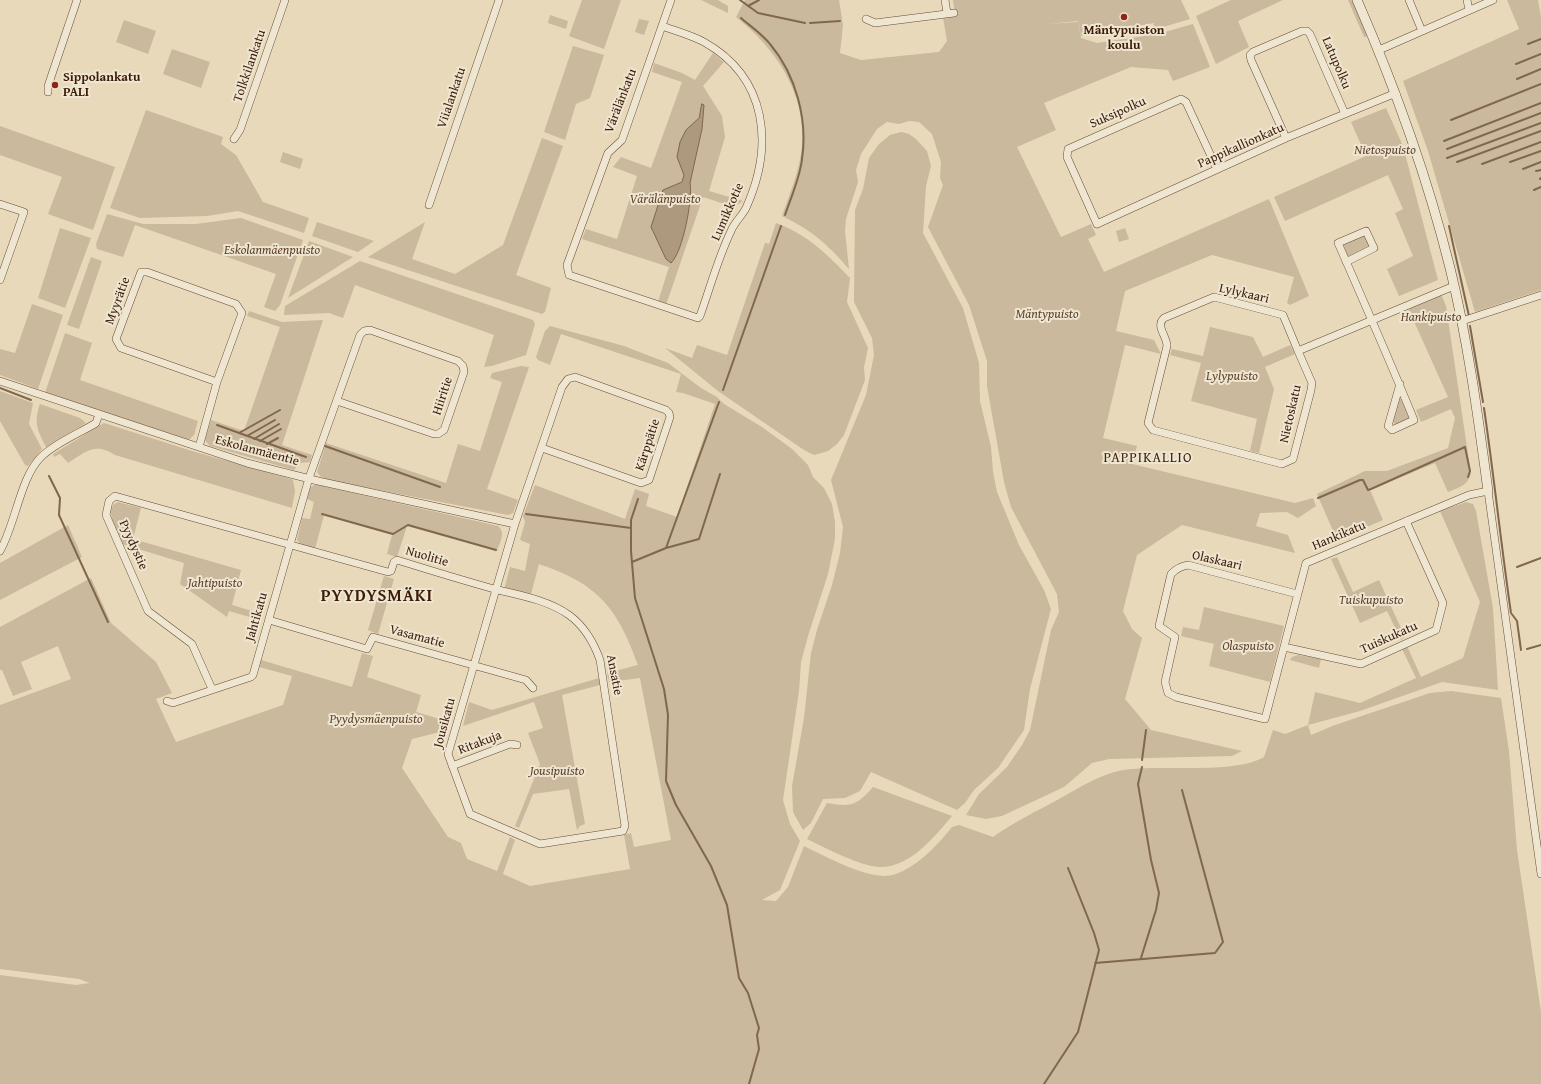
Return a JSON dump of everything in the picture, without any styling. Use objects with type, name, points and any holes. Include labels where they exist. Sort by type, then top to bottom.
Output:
[{"type":"street","points":[[48,92],[48,86],[77,0]]},
{"type":"street","name":"Tolkkilankatu","points":[[234,139],[240,130],[285,0]]},
{"type":"street","name":"Viialankatu","points":[[429,205],[499,0]]},
{"type":"street","name":"Värälänkatu","points":[[569,275],[567,265],[606,157],[608,153],[622,140],[671,0]]},
{"type":"street","points":[[866,19],[875,23],[951,13],[945,0]]},
{"type":"street","points":[[1357,0],[1396,93],[1432,202],[1462,321],[1488,491],[1541,874]]},
{"type":"street","points":[[1409,0],[1422,31]]},
{"type":"street","points":[[1467,0],[1469,10]]},
{"type":"street","points":[[1378,50],[1493,0]]},
{"type":"street","name":"Lumikkotie","points":[[569,275],[698,318],[731,230],[746,206],[758,173],[763,146],[762,123],[752,92],[743,76],[721,54],[704,42],[662,26]]},
{"type":"street","name":"Latupolku","points":[[1286,138],[1250,60],[1250,55],[1253,52],[1302,31],[1307,31],[1310,34],[1345,114]]},
{"type":"street","name":"Pappikallionkatu","points":[[1097,224],[1286,138],[1396,93]]},
{"type":"street","name":"Suksipolku","points":[[1097,224],[1067,157],[1068,149],[1181,99],[1186,102],[1217,169]]},
{"type":"street","points":[[0,204],[24,212],[0,280]]},
{"type":"street","points":[[1346,262],[1374,248],[1366,231],[1338,243],[1346,262],[1400,384],[1414,420],[1392,430],[1388,426],[1400,384]]},
{"type":"street","name":"Myyrätie","points":[[199,447],[217,382],[242,313],[236,304],[147,272],[141,272],[116,339],[118,344],[121,348],[217,382]]},
{"type":"street","points":[[1298,352],[1454,286]]},
{"type":"street","points":[[1462,321],[1541,295]]},
{"type":"street","name":"Lylykaari","points":[[1153,430],[1148,423],[1167,346],[1167,341],[1160,326],[1161,320],[1164,318],[1214,297],[1283,315],[1298,352]]},
{"type":"street","name":"Hiiritie","points":[[309,478],[360,335],[364,331],[370,330],[458,361],[463,366],[464,372],[444,430],[438,434],[434,434],[337,401]]},
{"type":"street","name":"Nietoskatu","points":[[1153,430],[1282,464],[1289,462],[1293,459],[1312,383],[1298,352]]},
{"type":"street","name":"Kärppätie","points":[[515,524],[562,387],[568,379],[575,378],[666,410],[669,413],[670,417],[649,480],[645,483],[641,483],[542,448]]},
{"type":"street","name":"Eskolanmäentie","points":[[0,380],[247,463],[515,524]]},
{"type":"street","points":[[0,551],[9,534],[26,482],[35,464],[45,453],[96,423],[99,414]]},
{"type":"street","name":"Jahtikatu","points":[[167,701],[174,703],[253,675],[309,478]]},
{"type":"street","name":"Hankikatu","points":[[1265,719],[1306,562],[1469,495],[1488,491]]},
{"type":"street","name":"Pyydystie","points":[[212,689],[192,644],[148,611],[106,516],[110,501],[115,496],[290,545]]},
{"type":"street","name":"Tuiskukatu","points":[[1284,647],[1361,664],[1436,630],[1443,603],[1406,521]]},
{"type":"street","name":"Jousikatu","points":[[515,524],[448,754],[452,766],[470,814],[535,844],[623,831],[625,826]]},
{"type":"street","name":"Nuolitie","points":[[290,545],[388,572],[391,572],[394,562],[397,560],[496,589]]},
{"type":"street","name":"Olaskaari","points":[[1265,719],[1171,695],[1166,690],[1165,682],[1175,638],[1159,626],[1171,574],[1179,568],[1188,565],[1297,594]]},
{"type":"street","name":"Ansatie","points":[[496,589],[548,604],[563,611],[578,623],[596,650],[604,680],[625,826]]},
{"type":"street","name":"Vasamatie","points":[[269,620],[367,649],[373,637],[474,664]]},
{"type":"street","points":[[474,664],[526,680],[533,688]]},
{"type":"street","name":"Ritakuja","points":[[452,766],[510,744],[517,745]]},
{"type":"green space","points":[[582,0],[621,0],[604,49],[569,36]]},
{"type":"green space","points":[[701,0],[718,0],[728,6],[728,13]]},
{"type":"green space","name":"Mäntypuisto","points":[[745,0],[839,0],[843,25],[840,53],[861,60],[939,52],[947,41],[943,17],[955,16],[953,0],[1181,0],[1190,19],[1153,30],[1154,23],[1081,36],[1078,21],[1047,24],[1078,22],[1081,38],[1097,43],[1158,34],[1193,24],[1210,67],[1173,81],[1168,70],[1131,67],[1044,103],[1056,130],[1017,147],[1061,237],[1091,224],[1096,235],[1088,239],[1104,272],[1269,199],[1309,296],[1290,305],[1287,303],[1294,277],[1212,255],[1125,291],[1116,331],[1154,340],[1161,354],[1125,345],[1103,438],[1137,446],[1132,464],[1295,503],[1313,498],[1316,506],[1298,518],[1287,512],[1260,513],[1256,526],[1288,535],[1295,553],[1182,525],[1137,555],[1123,611],[1132,629],[1142,638],[1125,699],[1151,730],[1242,751],[1232,756],[1109,759],[1092,763],[1064,787],[1002,816],[986,819],[966,815],[979,794],[1007,767],[1030,730],[1051,630],[1059,612],[1057,594],[1011,507],[1004,482],[987,386],[987,361],[969,305],[928,227],[943,185],[940,178],[941,162],[932,134],[919,122],[909,121],[899,124],[887,122],[877,129],[861,154],[856,170],[858,182],[846,219],[845,231],[849,269],[818,238],[782,216],[794,181],[801,154],[802,126],[799,107],[793,89],[775,57],[750,29],[736,17]]},
{"type":"green space","points":[[1231,0],[1283,0],[1238,21],[1249,47],[1216,64],[1196,16]]},
{"type":"green space","points":[[1348,0],[1353,0],[1367,35],[1366,37],[1364,37]]},
{"type":"green space","points":[[1507,0],[1538,0],[1541,17],[1541,290],[1475,312],[1428,151],[1403,81],[1519,29]]},
{"type":"green space","points":[[550,15],[568,21],[566,29],[548,23]]},
{"type":"green space","points":[[639,19],[649,21],[644,35],[635,32]]},
{"type":"green space","points":[[124,20],[156,31],[148,54],[116,42]]},
{"type":"green space","points":[[573,46],[604,55],[590,98],[576,104],[565,140],[544,132]]},
{"type":"green space","points":[[172,49],[210,62],[201,88],[163,74]]},
{"type":"green space","name":"Värälänpuisto","points":[[713,53],[724,62],[703,86],[722,116],[725,137],[709,191],[743,201],[734,207],[703,197],[666,305],[658,302],[669,267],[582,239],[586,229],[617,239],[637,176],[613,167],[621,157],[651,168],[682,82],[652,72],[654,63],[682,73],[695,80]]},
{"type":"green space","name":"Nietospuisto","points":[[1386,108],[1403,146],[1438,280],[1399,296],[1387,269],[1413,256],[1395,213],[1403,209],[1388,175],[1285,221],[1274,197],[1366,156],[1351,122]]},
{"type":"green space","points":[[146,110],[223,137],[221,144],[236,155],[263,202],[309,218],[304,233],[238,211],[207,216],[140,218],[110,208]]},
{"type":"green space","points":[[0,126],[115,167],[93,230],[48,214],[62,177],[0,155]]},
{"type":"green space","points":[[901,132],[909,134],[916,139],[927,151],[931,166],[926,186],[923,233],[963,308],[979,363],[980,401],[991,447],[993,472],[997,492],[1019,545],[1044,590],[1051,609],[1030,689],[1024,730],[998,768],[974,790],[965,803],[957,810],[871,772],[860,791],[845,798],[823,799],[811,823],[803,830],[793,812],[792,786],[804,718],[811,653],[832,585],[840,553],[843,527],[831,480],[866,395],[874,355],[872,338],[854,302],[855,210],[863,189],[869,158],[879,144],[890,135]]},
{"type":"green space","points":[[542,138],[563,146],[516,275],[551,288],[545,312],[542,314],[368,257],[425,222],[412,259],[455,274],[503,245]]},
{"type":"green space","points":[[283,152],[303,159],[300,169],[280,162]]},
{"type":"green space","name":"Eskolanmäenpuisto","points":[[107,214],[143,224],[196,224],[241,218],[303,240],[280,305],[275,311],[264,307],[276,274],[135,225],[123,257],[97,249],[96,244]]},
{"type":"green space","points":[[317,222],[374,241],[358,252],[312,236]]},
{"type":"green space","points":[[776,223],[798,233],[807,239],[850,278],[847,302],[868,348],[864,367],[865,380],[844,435],[837,444],[828,451],[814,455],[804,450],[718,391],[665,348],[692,358],[697,345],[727,355],[765,243],[769,244]]},
{"type":"green space","points":[[60,228],[91,238],[65,308],[38,298]]},
{"type":"green space","points":[[1125,228],[1129,239],[1119,242],[1116,231]]},
{"type":"green space","points":[[1365,234],[1370,247],[1348,257],[1343,245]]},
{"type":"green space","points":[[309,241],[353,257],[288,298]]},
{"type":"green space","points":[[91,257],[102,261],[79,329],[67,325]]},
{"type":"green space","name":"Eskolanmäenpuisto","points":[[360,261],[533,320],[535,324],[526,355],[492,366],[484,367],[494,335],[355,285],[343,318],[329,313],[284,315],[285,306]]},
{"type":"green space","name":"Hankipuisto","points":[[1441,294],[1446,306],[1471,474],[1470,478],[1462,486],[1448,492],[1435,463],[1370,490],[1383,520],[1337,540],[1317,494],[1365,471],[1387,471],[1448,448],[1455,418],[1451,409],[1421,422],[1416,410],[1448,397],[1408,308]]},
{"type":"green space","points":[[32,304],[63,315],[38,389],[0,375],[0,349],[15,353]]},
{"type":"green space","points":[[249,311],[282,322],[323,320],[282,445],[312,455],[310,462],[300,463],[294,470],[210,446],[205,440],[211,420],[244,431],[280,327],[247,316]]},
{"type":"green space","name":"Pyydysmäenpuisto","points":[[550,326],[624,346],[668,363],[701,388],[717,397],[724,404],[762,427],[792,449],[808,465],[813,477],[824,488],[832,504],[835,522],[835,539],[828,574],[801,662],[799,691],[783,800],[790,824],[800,841],[780,890],[762,900],[776,901],[788,887],[804,846],[854,869],[874,875],[894,875],[913,865],[922,858],[952,827],[959,825],[993,837],[1082,786],[1114,772],[1138,768],[1235,766],[1251,762],[1264,757],[1273,730],[1285,734],[1308,725],[1311,735],[1335,725],[1430,693],[1451,691],[1501,698],[1509,751],[1517,850],[1541,1012],[1541,1084],[0,1084],[0,975],[76,985],[90,983],[79,979],[0,969],[0,705],[71,679],[58,646],[21,662],[32,689],[13,696],[2,670],[0,670],[0,627],[91,578],[111,623],[156,662],[172,693],[156,699],[176,742],[283,705],[292,676],[259,667],[261,660],[352,687],[362,653],[373,656],[367,677],[421,695],[416,712],[450,722],[448,730],[412,739],[402,768],[448,837],[461,843],[467,859],[497,871],[510,837],[515,840],[503,874],[530,886],[630,869],[624,835],[631,833],[634,847],[671,840],[640,678],[609,682],[607,673],[638,665],[622,628],[613,613],[603,600],[591,589],[576,580],[539,564],[531,594],[505,588],[505,586],[510,567],[525,571],[530,544],[520,540],[525,522],[523,516],[535,485],[625,519],[635,489],[649,494],[646,506],[677,517],[715,404],[676,392],[681,374],[561,334],[550,365],[538,360],[536,357],[545,331]]},
{"type":"green space","name":"Lylypuisto","points":[[1210,327],[1253,337],[1263,357],[1290,345],[1295,354],[1265,367],[1274,389],[1259,453],[1250,451],[1257,419],[1191,401],[1201,363],[1170,355],[1172,349],[1203,356]]},
{"type":"green space","points":[[65,333],[92,343],[80,380],[198,421],[194,435],[190,439],[182,439],[45,393]]},
{"type":"green space","points":[[521,366],[529,367],[487,489],[518,500],[513,513],[508,515],[327,480],[320,476],[317,472],[326,443],[446,483],[458,444],[480,451],[502,382],[490,378],[492,373]]},
{"type":"green space","points":[[0,391],[33,403],[29,424],[42,449],[28,466],[25,465],[0,421]]},
{"type":"green space","points":[[1398,399],[1402,399],[1410,418],[1395,425],[1393,421]]},
{"type":"green space","points":[[40,404],[80,418],[86,423],[47,449],[41,437],[37,422]]},
{"type":"green space","points":[[104,423],[192,451],[291,479],[293,480],[295,491],[292,508],[115,455],[101,449],[85,452],[68,463],[60,454],[54,457],[53,454]]},
{"type":"green space","points":[[314,485],[498,526],[502,532],[501,541],[497,551],[407,526],[397,557],[387,554],[392,535],[324,515],[315,549],[300,544],[297,540],[302,518],[310,519],[314,502],[307,499],[310,488]]},
{"type":"green space","name":"Jahtipuisto","points":[[118,502],[141,508],[133,539],[241,570],[232,605],[262,614],[260,620],[229,611],[227,617],[180,584],[184,563],[122,544],[112,520],[111,511],[113,505]]},
{"type":"green space","points":[[1466,502],[1473,504],[1476,511],[1493,608],[1498,690],[1442,682],[1360,711],[1308,725],[1315,692],[1360,703],[1416,678],[1402,649],[1407,646],[1421,677],[1463,658],[1480,602],[1440,511]]},
{"type":"green space","points":[[68,525],[82,557],[0,600],[0,563]]},
{"type":"green space","name":"Tuiskupuisto","points":[[1337,557],[1353,592],[1379,580],[1405,637],[1401,640],[1387,611],[1360,623],[1331,559]]},
{"type":"green space","points":[[384,576],[394,579],[378,634],[368,630]]},
{"type":"green space","name":"Olaspuisto","points":[[1204,607],[1284,626],[1270,682],[1209,666],[1214,644],[1181,636],[1183,627],[1199,630]]},
{"type":"green space","points":[[1298,655],[1321,659],[1319,668],[1290,660],[1292,657]]},
{"type":"green space","name":"Jousipuisto","points":[[599,678],[600,685],[562,695],[585,824],[580,826],[577,830],[569,789],[533,794],[519,828],[515,826],[540,764],[528,733],[543,728],[534,702],[463,726],[469,702],[492,710]]},
{"type":"green space","points":[[873,787],[952,816],[920,850],[911,857],[890,866],[871,866],[843,856],[807,839],[827,803],[842,805],[853,804],[862,798]]},
{"type":"shaded area","points":[[702,104],[704,105],[702,129],[690,183],[691,190],[686,224],[679,248],[671,263],[666,259],[651,227],[663,190],[682,182],[684,175],[677,157],[680,142],[686,130],[699,118]]},
{"type":"waterway","points":[[740,0],[758,13],[805,23]]},
{"type":"waterway","points":[[748,6],[759,0]]},
{"type":"waterway","points":[[741,18],[763,37],[779,56],[787,70],[798,98],[803,129],[802,159],[797,180],[785,215]]},
{"type":"waterway","points":[[810,23],[840,21]]},
{"type":"waterway","points":[[1528,44],[1541,39]]},
{"type":"waterway","points":[[1516,64],[1541,54]]},
{"type":"waterway","points":[[1517,79],[1541,69]]},
{"type":"waterway","points":[[1451,120],[1541,84]]},
{"type":"waterway","points":[[1444,141],[1541,103]]},
{"type":"waterway","points":[[1447,149],[1541,113]]},
{"type":"waterway","points":[[1447,158],[1541,123]]},
{"type":"waterway","points":[[1457,162],[1541,131]]},
{"type":"waterway","points":[[1482,164],[1541,142]]},
{"type":"waterway","points":[[1510,162],[1541,151]]},
{"type":"waterway","points":[[1523,169],[1541,162]]},
{"type":"waterway","points":[[1536,171],[1541,170]]},
{"type":"waterway","points":[[1534,190],[1541,187]]},
{"type":"waterway","points":[[723,390],[781,226]]},
{"type":"waterway","points":[[1449,226],[1469,316]]},
{"type":"waterway","points":[[1470,326],[1483,402]]},
{"type":"waterway","points":[[0,388],[31,400]]},
{"type":"waterway","points":[[666,548],[719,402]]},
{"type":"waterway","points":[[1484,408],[1511,613],[1517,621],[1521,650]]},
{"type":"waterway","points":[[239,433],[280,410]]},
{"type":"waterway","points":[[247,436],[275,420]]},
{"type":"waterway","points":[[254,439],[279,424]]},
{"type":"waterway","points":[[217,425],[306,457]]},
{"type":"waterway","points":[[260,441],[281,429]]},
{"type":"waterway","points":[[267,444],[278,438]]},
{"type":"waterway","points":[[325,446],[440,487]]},
{"type":"waterway","points":[[1318,498],[1360,480],[1363,480],[1368,490],[1371,489],[1465,447],[1470,471],[1468,477]]},
{"type":"waterway","points":[[632,562],[666,548],[699,539],[720,474]]},
{"type":"waterway","points":[[49,476],[60,498],[59,515],[108,622]]},
{"type":"waterway","points":[[638,499],[631,520],[631,551],[635,598],[664,689],[668,715],[666,781],[676,805],[711,866],[727,905],[739,978],[748,993],[759,1028],[757,1035],[759,1049],[749,1084]]},
{"type":"waterway","points":[[322,514],[393,534],[408,525],[496,550]]},
{"type":"waterway","points":[[526,514],[631,528]]},
{"type":"waterway","points":[[1517,567],[1541,558]]},
{"type":"waterway","points":[[1527,649],[1541,645]]},
{"type":"waterway","points":[[1142,760],[1146,730]]},
{"type":"waterway","points":[[1141,958],[1156,910],[1159,893],[1151,860],[1138,784],[1142,767]]},
{"type":"waterway","points":[[1095,963],[1215,953],[1223,942],[1182,790]]},
{"type":"waterway","points":[[1044,1084],[1078,1032],[1099,950],[1094,933],[1068,868]]},
{"type":"place","name":"Mäntypuiston koulu","points":[[1124,17]]},
{"type":"place","name":"Sippolankatu PALI","points":[[55,85]]},
{"type":"district","name":"PAPPIKALLIO","points":[[1148,458]]},
{"type":"district","name":"PYYDYSMÄKI","points":[[377,597]]}]
